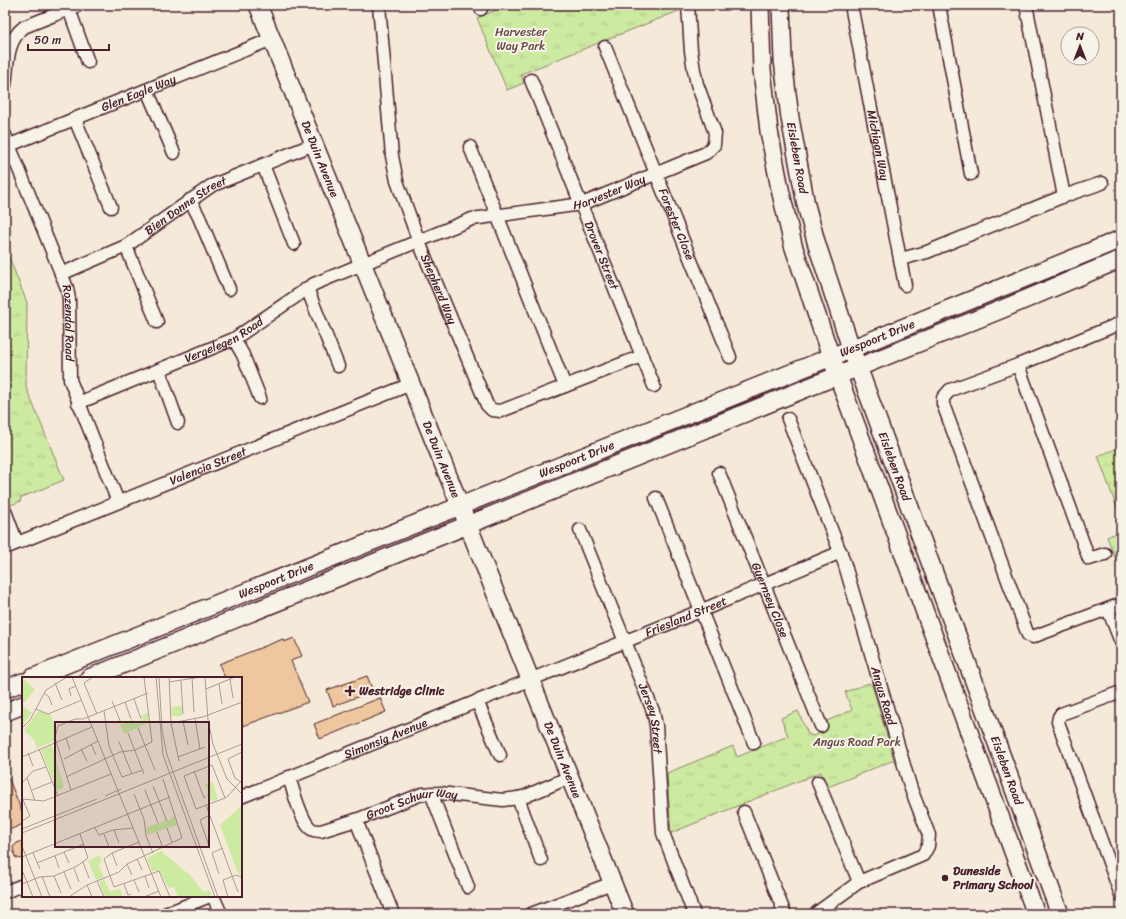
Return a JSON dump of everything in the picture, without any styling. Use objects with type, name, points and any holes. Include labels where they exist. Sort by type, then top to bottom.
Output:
[{"type":"main road","name":"De Duin Avenue","points":[[258,5],[625,914]]},
{"type":"main road","name":"Eisleben Road","points":[[760,5],[762,70],[769,131],[793,245],[831,357],[1036,914]]},
{"type":"main road","name":"Eisleben Road","points":[[781,5],[783,60],[790,118],[806,205],[817,245],[851,348],[1060,914]]},
{"type":"main road","name":"Wespoort Drive","points":[[34,677],[1121,239]]},
{"type":"main road","name":"Wespoort Drive","points":[[91,677],[1121,259]]},
{"type":"main road","points":[[5,689],[22,682]]},
{"type":"main road","points":[[5,712],[22,704]]},
{"type":"street","name":"Shepherd Way","points":[[379,5],[392,156],[397,181],[419,242],[487,405],[492,410],[501,411],[642,356]]},
{"type":"street","name":"Harvester Way","points":[[362,264],[419,242],[472,219],[582,204],[706,153],[714,145],[715,133],[697,84],[694,70],[691,51],[688,5]]},
{"type":"street","name":"Michigan Way","points":[[851,5],[906,285]]},
{"type":"street","points":[[939,5],[971,174]]},
{"type":"street","points":[[1026,5],[1064,196]]},
{"type":"street","points":[[5,85],[10,47],[12,39],[18,32],[24,27],[74,7],[88,62]]},
{"type":"street","name":"Glen Eagle Way","points":[[6,143],[75,119],[272,39]]},
{"type":"street","name":"Forester Close","points":[[605,47],[730,357]]},
{"type":"street","name":"Drover Street","points":[[531,80],[654,386]]},
{"type":"street","points":[[148,90],[174,154]]},
{"type":"street","points":[[75,119],[111,207]]},
{"type":"street","name":"Rozendal Road","points":[[6,143],[67,288],[69,299],[70,380],[118,502]]},
{"type":"street","name":"Bien Donne Street","points":[[61,274],[126,246],[211,186],[314,144]]},
{"type":"street","points":[[470,146],[566,386]]},
{"type":"street","points":[[263,165],[294,244]]},
{"type":"street","points":[[900,259],[927,252],[1102,182]]},
{"type":"street","points":[[190,200],[199,217],[229,290]]},
{"type":"street","points":[[126,246],[157,322]]},
{"type":"street","name":"Vergelegen Road","points":[[78,403],[234,339],[307,288],[362,264]]},
{"type":"street","points":[[307,288],[338,366]]},
{"type":"street","points":[[1121,323],[950,390],[943,398],[943,404],[948,419],[1027,633],[1030,636],[1036,636],[1121,604]]},
{"type":"street","points":[[234,339],[243,355],[260,398]]},
{"type":"street","points":[[1018,364],[1090,559],[1105,554]]},
{"type":"street","points":[[159,370],[178,423]]},
{"type":"street","name":"Valencia Street","points":[[5,548],[411,384]]},
{"type":"street","name":"Angus Road","points":[[788,419],[841,552],[911,789],[929,835],[926,851],[918,857],[859,882],[815,914]]},
{"type":"street","name":"Guernsey Close","points":[[720,473],[821,726]]},
{"type":"street","points":[[656,498],[754,743]]},
{"type":"street","points":[[5,511],[16,543]]},
{"type":"street","name":"Jersey Street","points":[[580,530],[653,711],[656,725],[662,833],[694,914]]},
{"type":"street","name":"Friesland Street","points":[[530,680],[764,585],[841,552]]},
{"type":"street","points":[[1108,609],[1121,642]]},
{"type":"street","name":"Simonsig Avenue","points":[[242,797],[530,680]]},
{"type":"street","points":[[1121,692],[1061,714],[1058,719],[1121,894]]},
{"type":"street","points":[[477,701],[500,755]]},
{"type":"street","name":"Groot Schuur Way","points":[[288,778],[305,822],[310,829],[322,831],[356,820],[422,794],[440,793],[503,800],[526,796],[570,777]]},
{"type":"street","points":[[818,782],[859,882]]},
{"type":"street","points":[[431,793],[468,887]]},
{"type":"street","points":[[518,798],[541,860]]},
{"type":"street","points":[[744,812],[785,914]]},
{"type":"street","points":[[356,820],[393,914]]},
{"type":"street","points":[[531,914],[612,883]]},
{"type":"street","points":[[5,892],[22,885]]},
{"type":"street","points":[[165,914],[208,897]]},
{"type":"street","points":[[213,897],[220,914]]},
{"type":"green space","name":"Harvester Way Park","points":[[509,5],[576,5],[577,9],[587,5],[680,5],[681,10],[521,74],[524,83],[507,90],[477,18]]},
{"type":"green space","points":[[5,247],[27,303],[26,387],[64,480],[20,498],[21,501],[11,505],[5,491]]},
{"type":"green space","points":[[1121,447],[1121,519],[1098,456]]},
{"type":"green space","points":[[1121,531],[1121,560],[1117,562],[1107,537]]},
{"type":"green space","name":"Angus Road Park","points":[[869,683],[872,685],[894,760],[828,787],[821,772],[671,833],[667,773],[733,746],[737,757],[788,736],[781,718],[798,711],[808,734],[813,736],[826,731],[828,727],[827,721],[852,710],[845,692]]},
{"type":"building","points":[[294,638],[302,656],[291,661],[308,702],[243,726],[242,677],[225,677],[219,664],[283,639],[284,642]]},
{"type":"building","name":"Westridge Clinic","points":[[367,676],[373,691],[333,706],[327,690]]},
{"type":"building","points":[[380,698],[386,712],[320,739],[314,724]]},
{"type":"building","points":[[8,777],[22,812],[22,824],[5,832],[5,778]]},
{"type":"building","points":[[22,841],[22,858],[20,859],[15,857],[13,847],[17,843]]},
{"type":"place","name":"Westridge Clinic","points":[[350,691]]},
{"type":"place","name":"Duneside Primary School","points":[[945,878]]}]
